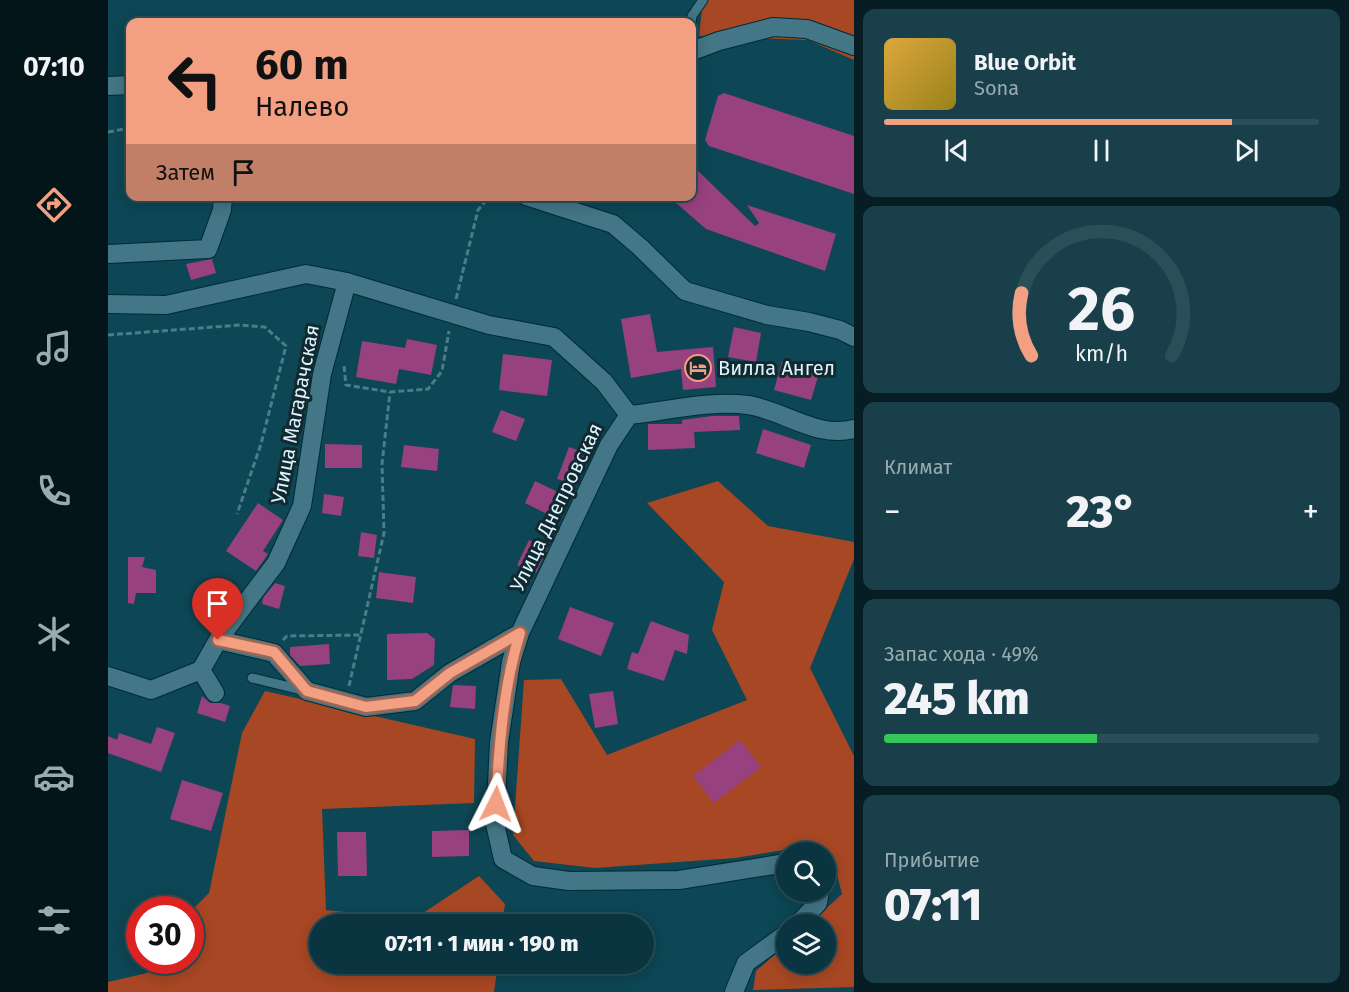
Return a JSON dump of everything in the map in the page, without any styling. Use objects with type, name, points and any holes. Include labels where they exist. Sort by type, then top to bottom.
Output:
[{"type":"street","points":[[696,50],[773,27],[807,29],[854,46]]},
{"type":"street","points":[[108,86],[126,85]]},
{"type":"street","points":[[108,254],[208,249],[222,210],[223,201]]},
{"type":"street","points":[[542,201],[613,224],[685,291],[768,315],[840,330],[854,337]]},
{"type":"street","points":[[108,304],[166,305],[306,274],[347,282],[489,325],[554,337],[604,382],[629,416]]},
{"type":"street","name":"Улица Магарачская","points":[[201,670],[218,640],[276,563],[302,506],[322,374],[347,282]]},
{"type":"street","name":"Улица Днепровская","points":[[776,865],[679,880],[569,881],[533,876],[503,859],[495,824],[499,742],[511,662],[520,633],[609,445],[629,416],[690,405],[748,405],[826,431],[854,429]]},
{"type":"street","points":[[218,640],[274,652],[307,691],[366,707],[415,701],[450,673],[520,633]]},
{"type":"street","points":[[108,676],[151,690],[201,670],[215,693]]},
{"type":"street","points":[[808,914],[818,902]]},
{"type":"street","points":[[734,992],[746,963],[776,941]]},
{"type":"lane","points":[[692,18],[703,0]]},
{"type":"lane","points":[[252,678],[307,691]]},
{"type":"path","points":[[108,132],[126,129]]},
{"type":"path","points":[[346,385],[390,392],[429,388],[442,371],[452,313],[478,210],[486,201]]},
{"type":"path","points":[[108,335],[240,325],[265,327],[286,346],[261,444],[237,514]]},
{"type":"path","points":[[346,702],[384,533],[382,464],[390,392]]},
{"type":"path","points":[[274,652],[286,636],[361,635]]},
{"type":"shaded area","points":[[703,0],[854,0],[854,60],[808,40],[699,36]]},
{"type":"shaded area","points":[[718,481],[768,526],[854,542],[854,559],[810,668],[854,756],[854,987],[753,990],[756,971],[776,954],[776,974],[836,974],[836,914],[820,914],[836,902],[842,894],[836,871],[836,842],[776,842],[776,851],[735,858],[595,868],[534,861],[513,835],[524,680],[561,679],[607,755],[747,700],[712,630],[724,582],[647,503]]},
{"type":"shaded area","points":[[265,691],[475,739],[474,803],[322,809],[326,910],[365,914],[309,914],[309,974],[496,974],[494,992],[108,992],[108,982],[143,974],[204,974],[204,898],[209,893],[242,733]]},
{"type":"shaded area","points":[[479,876],[505,904],[504,914],[422,914]]},
{"type":"building","points":[[724,93],[854,136],[854,194],[709,146],[705,140],[718,96]]},
{"type":"building","points":[[696,169],[755,226],[759,223],[747,205],[836,234],[825,271],[706,229],[674,201],[696,201]]},
{"type":"building","points":[[212,259],[216,273],[191,280],[186,264]]},
{"type":"building","points":[[650,314],[657,352],[713,347],[716,387],[683,390],[681,369],[631,378],[621,319]]},
{"type":"building","points":[[734,327],[761,333],[756,362],[728,357]]},
{"type":"building","points":[[407,339],[437,345],[431,375],[399,369],[396,384],[356,377],[362,341],[405,348]]},
{"type":"building","points":[[503,354],[552,360],[547,396],[499,390]]},
{"type":"building","points":[[782,361],[820,370],[811,400],[774,390]]},
{"type":"building","points":[[501,410],[525,419],[516,441],[492,432]]},
{"type":"building","points":[[712,416],[739,416],[740,430],[694,432],[695,448],[648,450],[648,424],[682,424],[682,420]]},
{"type":"building","points":[[763,429],[811,445],[804,468],[756,453]]},
{"type":"building","points":[[325,444],[362,445],[362,468],[325,468]]},
{"type":"building","points":[[404,445],[439,449],[437,471],[401,467]]},
{"type":"building","points":[[569,447],[589,454],[577,485],[557,479]]},
{"type":"building","points":[[535,481],[558,492],[547,514],[525,503]]},
{"type":"building","points":[[324,494],[344,497],[341,516],[322,513]]},
{"type":"building","points":[[258,503],[283,520],[263,551],[268,554],[256,571],[226,551]]},
{"type":"building","points":[[361,532],[377,535],[374,558],[358,556]]},
{"type":"building","points":[[529,540],[548,548],[536,573],[517,565]]},
{"type":"building","points":[[128,557],[145,557],[142,567],[156,570],[156,593],[136,593],[134,604],[128,603]]},
{"type":"building","points":[[379,572],[416,577],[413,603],[376,598]]},
{"type":"building","points":[[275,583],[285,586],[279,609],[262,604],[263,598]]},
{"type":"building","points":[[570,607],[614,623],[601,656],[558,639]]},
{"type":"building","points":[[651,621],[689,635],[687,654],[675,650],[664,681],[627,669],[632,652],[638,654]]},
{"type":"building","points":[[427,633],[435,639],[434,665],[412,679],[387,680],[387,634]]},
{"type":"building","points":[[329,644],[330,664],[300,666],[290,655],[290,647]]},
{"type":"building","points":[[453,685],[476,686],[475,709],[450,707]]},
{"type":"building","points":[[613,691],[618,724],[595,728],[589,694]]},
{"type":"building","points":[[202,696],[210,703],[230,706],[225,722],[197,713]]},
{"type":"building","points":[[157,727],[175,733],[161,772],[108,753],[108,736],[117,740],[119,733],[151,744]]},
{"type":"building","points":[[740,740],[761,767],[714,803],[693,776]]},
{"type":"building","points":[[182,780],[223,793],[211,831],[170,819]]},
{"type":"building","points":[[469,830],[469,856],[432,857],[432,831]]},
{"type":"building","points":[[337,832],[366,832],[367,876],[338,876]]},
{"type":"place","name":"Вилла Ангел","points":[[698,368]]},
{"type":"route","points":[[218,640],[274,652],[307,691],[366,707],[415,701],[450,673],[520,633],[511,662],[499,742],[496,804]]}]
